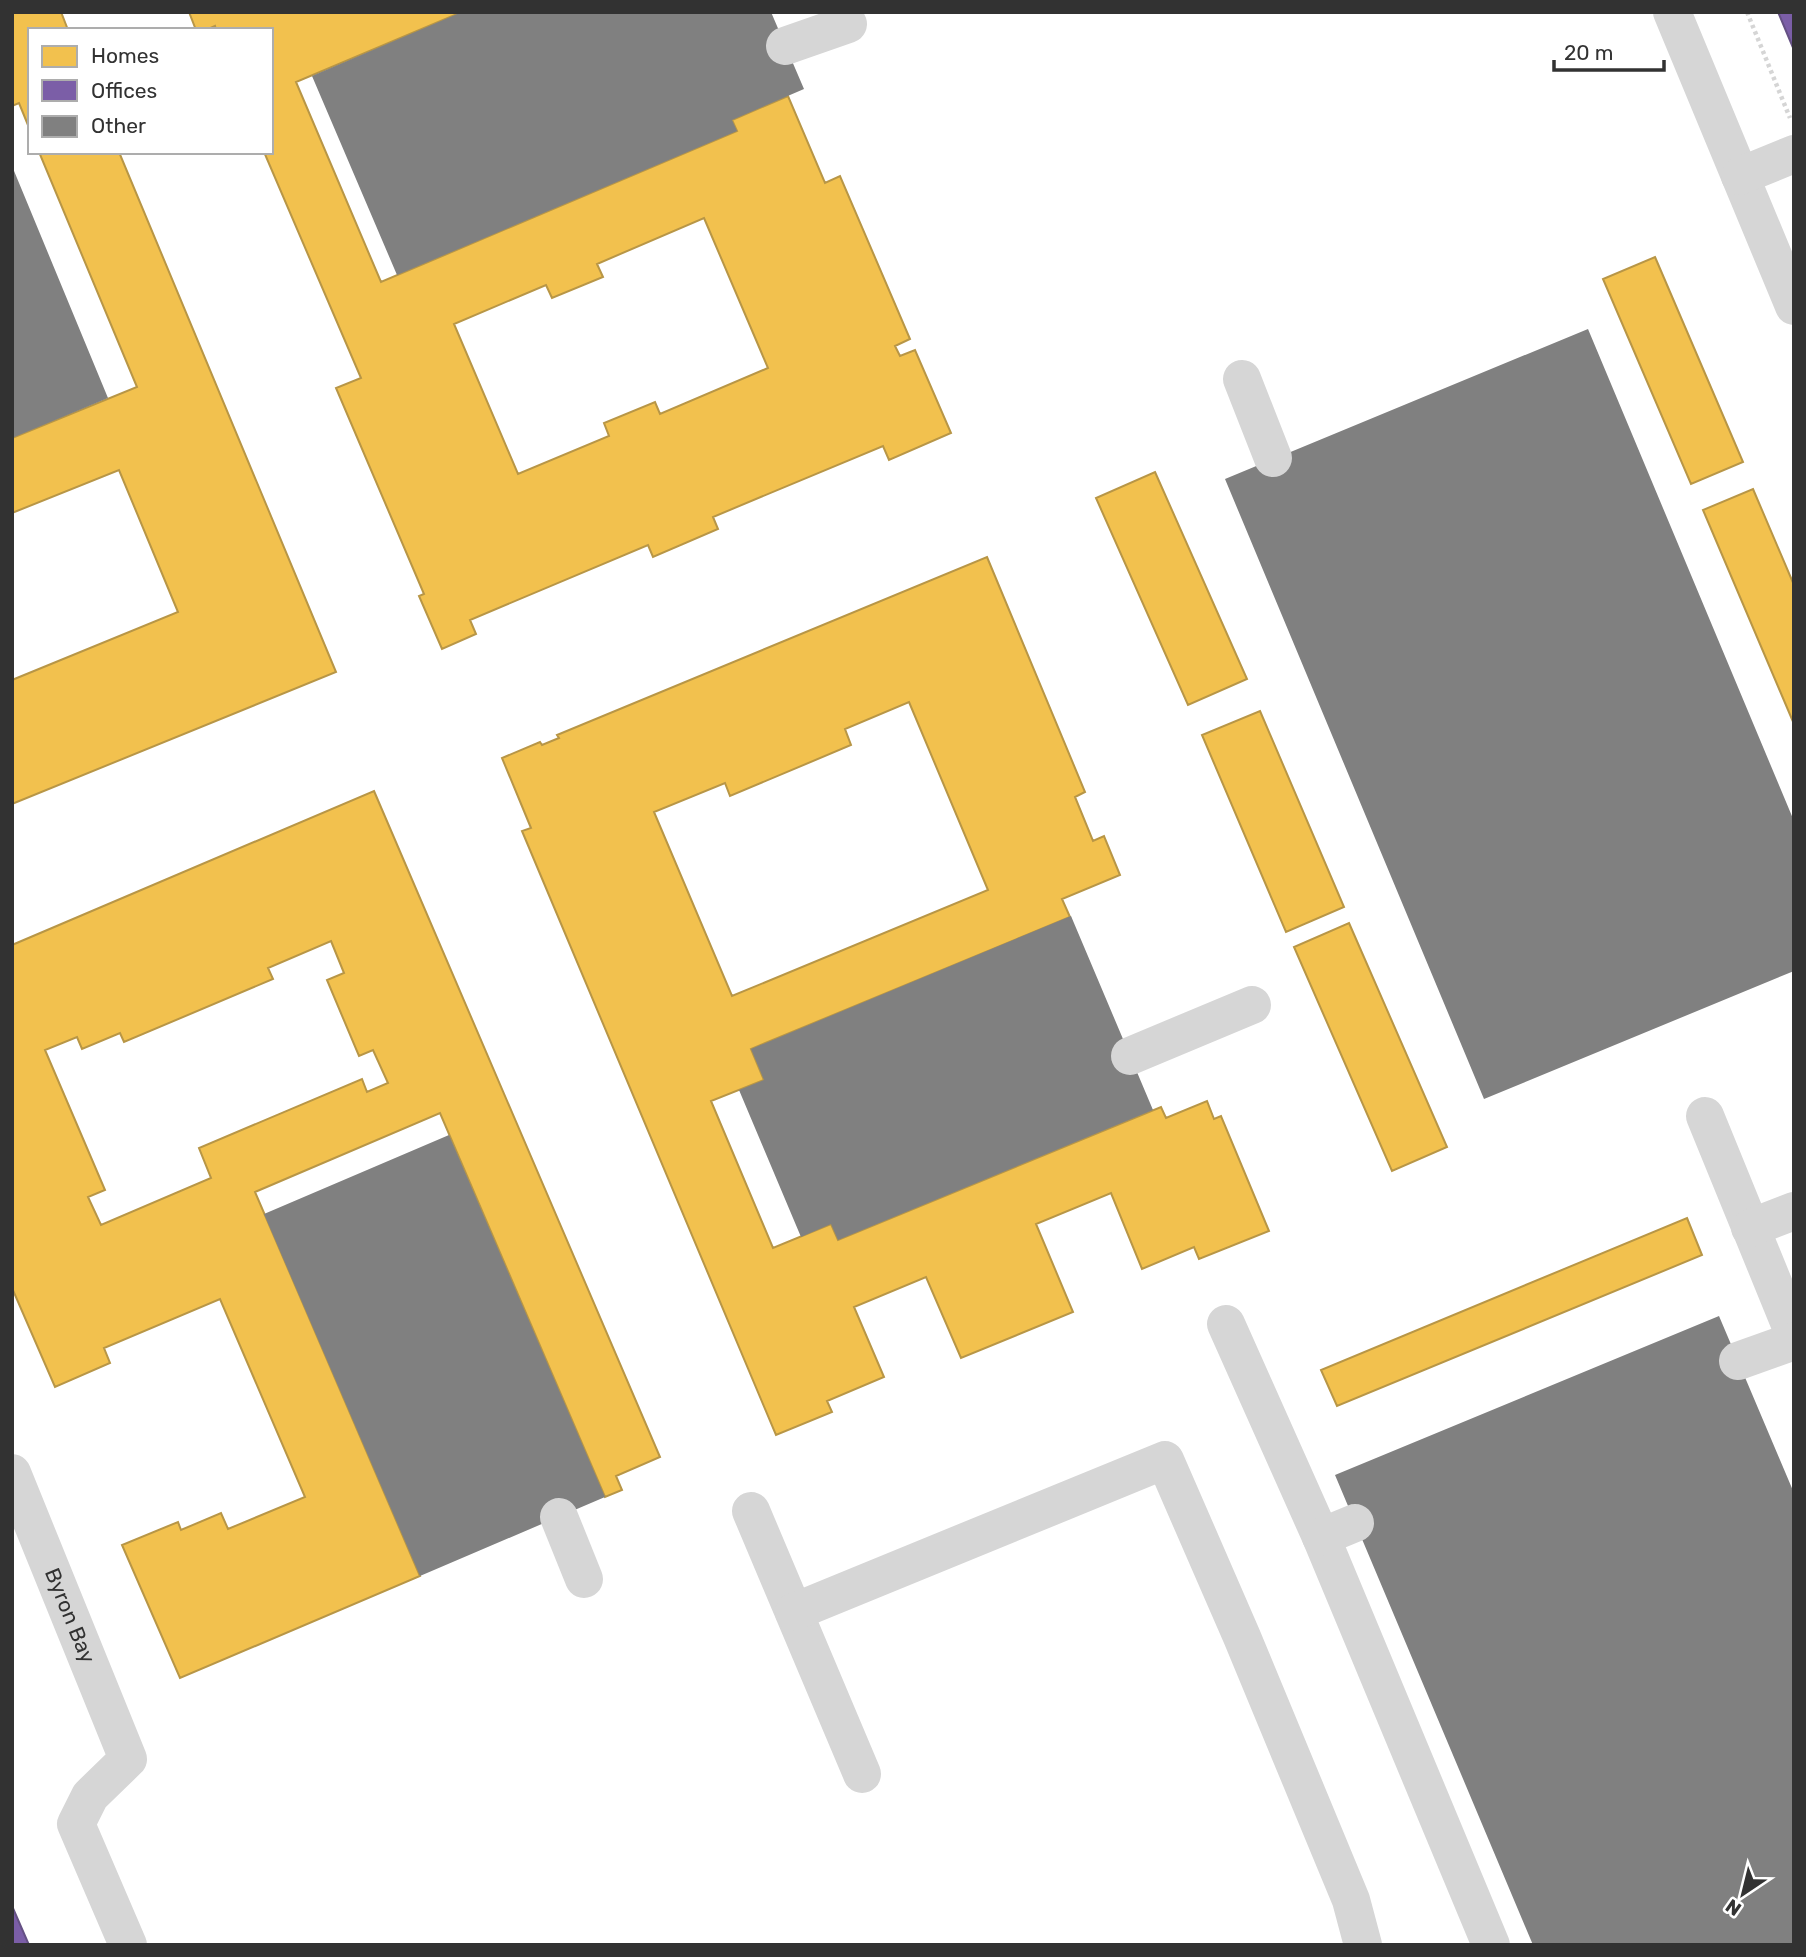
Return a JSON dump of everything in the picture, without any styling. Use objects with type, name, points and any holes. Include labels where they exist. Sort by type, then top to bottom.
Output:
[{"type":"street","points":[[1672,12],[1794,306]]},
{"type":"street","points":[[785,47],[848,24]]},
{"type":"street","points":[[1740,176],[1794,155]]},
{"type":"street","points":[[1242,379],[1273,458]]},
{"type":"street","points":[[1130,1056],[1252,1005]]},
{"type":"street","points":[[1705,1116],[1794,1334]]},
{"type":"street","points":[[1750,1228],[1794,1211]]},
{"type":"street","points":[[1227,1324],[1338,1530],[1491,1945]]},
{"type":"street","points":[[1738,1361],[1794,1341]]},
{"type":"street","points":[[794,1612],[1165,1460],[1346,1888],[1363,1945]]},
{"type":"street","name":"Byron Bay","points":[[12,1474],[128,1759],[90,1796],[76,1824],[128,1945]]},
{"type":"street","points":[[751,1511],[862,1773]]},
{"type":"street","points":[[559,1517],[584,1579]]},
{"type":"path","points":[[1747,12],[1794,127]]},
{"type":"building: Homes","points":[[12,12],[61,12],[67,28],[28,28],[28,125],[19,103],[12,106]]},
{"type":"building: Homes","points":[[189,12],[462,12],[296,82],[381,282],[737,131],[732,120],[788,96],[825,183],[840,176],[910,339],[895,346],[900,356],[915,350],[951,433],[889,460],[883,446],[713,517],[718,529],[653,557],[648,545],[470,620],[476,634],[442,649],[419,596],[424,594],[336,388],[361,378],[265,154],[273,154],[273,28],[195,28]],"holes":[[[704,218],[768,368],[660,414],[655,402],[604,423],[609,436],[518,474],[454,324],[546,285],[552,298],[603,277],[597,264]]]},
{"type":"building: Homes","points":[[40,154],[120,154],[336,672],[12,804],[12,680],[178,612],[119,470],[12,513],[12,438],[137,387]]},
{"type":"building: Homes","points":[[1655,257],[1743,462],[1691,484],[1603,279]]},
{"type":"building: Homes","points":[[1155,472],[1247,679],[1188,705],[1096,498]]},
{"type":"building: Homes","points":[[1753,489],[1794,585],[1794,724],[1703,510]]},
{"type":"building: Homes","points":[[987,557],[1085,792],[1075,797],[1093,841],[1104,836],[1120,875],[1062,899],[1070,917],[751,1049],[764,1080],[711,1101],[773,1248],[831,1224],[838,1240],[1161,1107],[1166,1118],[1207,1101],[1214,1119],[1221,1116],[1269,1231],[1199,1259],[1194,1247],[1142,1269],[1111,1193],[1036,1224],[1073,1312],[961,1358],[926,1277],[854,1307],[884,1377],[827,1401],[832,1412],[776,1435],[522,831],[531,828],[502,758],[540,742],[542,745],[559,738],[557,735]],"holes":[[[909,702],[988,890],[732,996],[654,812],[725,783],[730,796],[851,745],[845,729]]]},
{"type":"building: Homes","points":[[1260,711],[1344,907],[1286,932],[1202,735]]},
{"type":"building: Homes","points":[[374,791],[660,1457],[616,1476],[622,1490],[605,1497],[440,1113],[255,1192],[420,1576],[180,1678],[122,1545],[178,1522],[181,1530],[221,1513],[228,1529],[305,1497],[220,1299],[104,1348],[110,1363],[55,1387],[12,1288],[12,945]],"holes":[[[331,941],[344,973],[327,980],[359,1056],[373,1050],[388,1083],[367,1092],[362,1079],[199,1148],[211,1178],[101,1225],[88,1197],[105,1190],[45,1050],[77,1037],[82,1049],[120,1033],[124,1042],[273,979],[268,968]]]},
{"type":"building: Homes","points":[[1349,923],[1447,1147],[1392,1171],[1294,947]]},
{"type":"building: Homes","points":[[1687,1218],[1702,1255],[1337,1406],[1321,1370]]},
{"type":"building: Offices","points":[[1778,12],[1794,12],[1794,50]]},
{"type":"building: Offices","points":[[12,1906],[29,1945],[12,1945]]},
{"type":"building: Other","points":[[462,12],[771,12],[804,89],[732,120],[737,131],[397,275],[312,76]]},
{"type":"building: Other","points":[[12,166],[108,398],[12,438]]},
{"type":"building: Other","points":[[1588,329],[1794,821],[1794,971],[1484,1099],[1225,479]]},
{"type":"building: Other","points":[[1071,916],[1153,1110],[838,1240],[831,1224],[801,1237],[739,1090],[764,1080],[751,1049]]},
{"type":"building: Other","points":[[449,1135],[605,1497],[420,1576],[264,1214]]},
{"type":"building: Other","points":[[1719,1316],[1794,1493],[1794,1945],[1533,1945],[1335,1475]]}]
